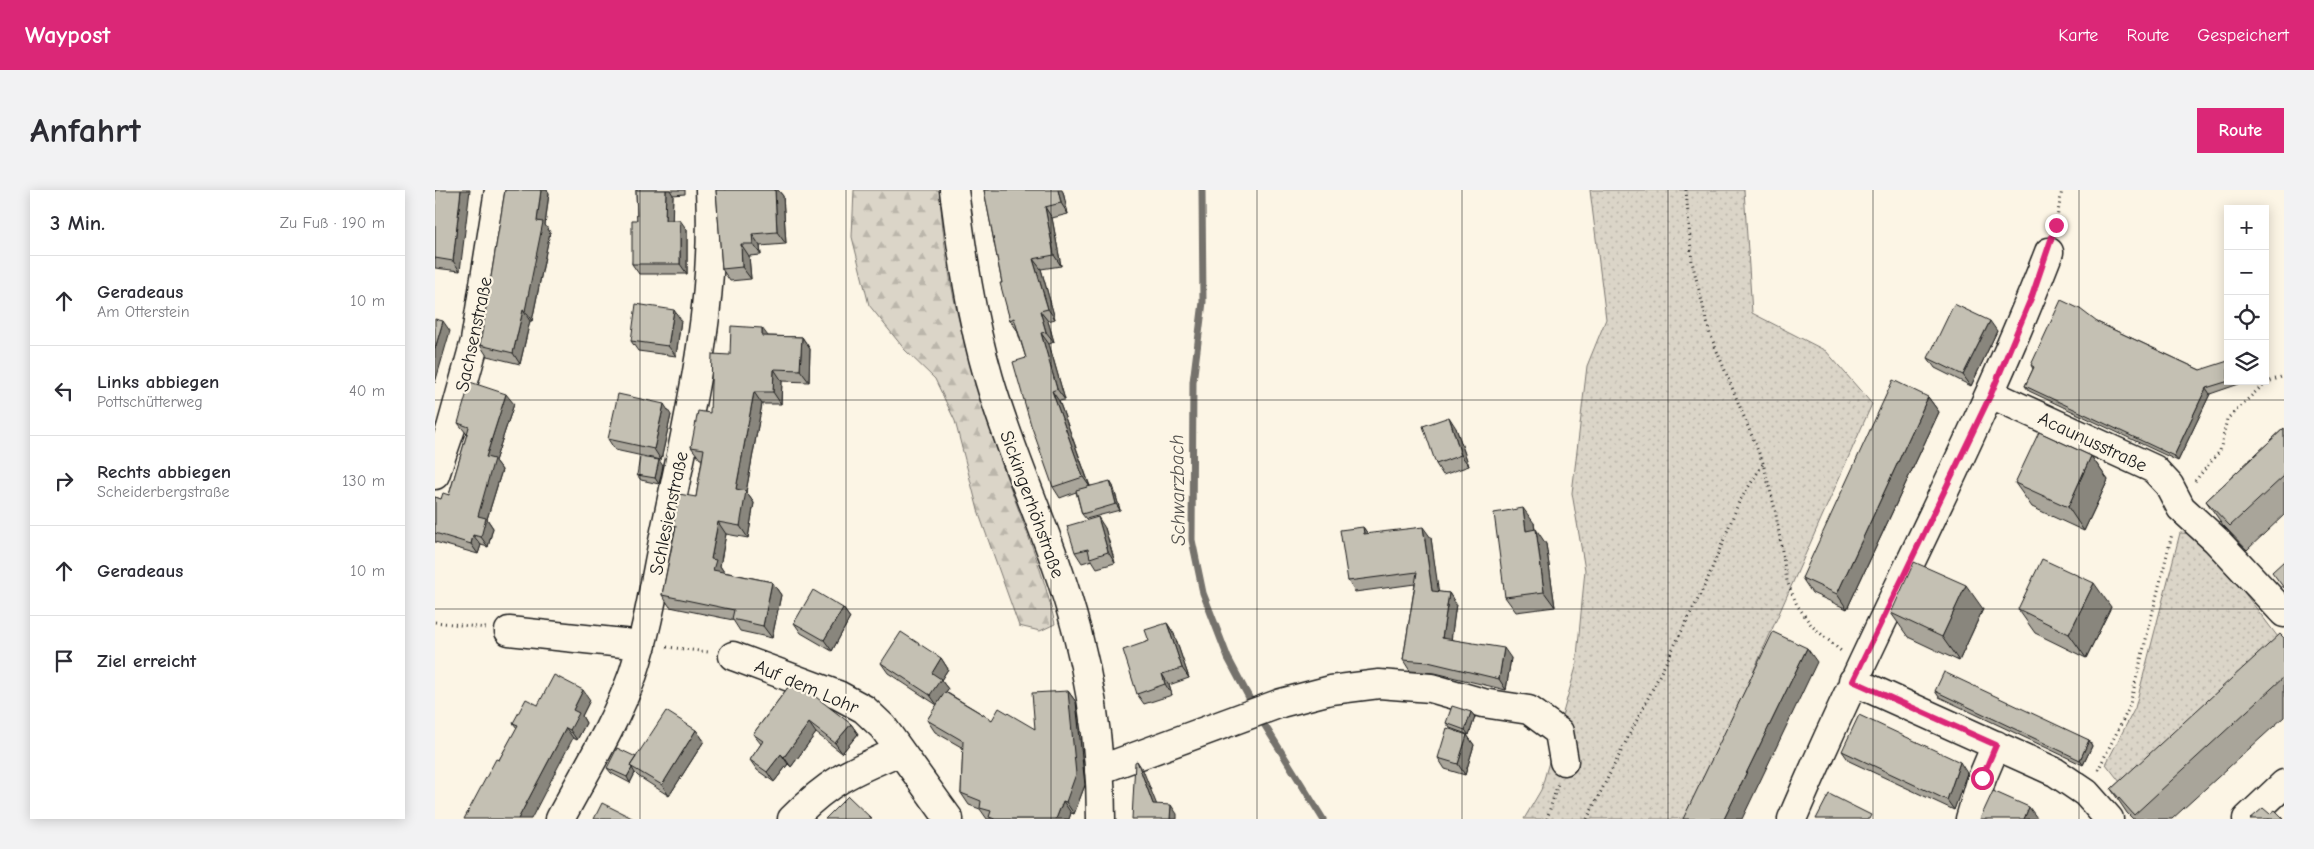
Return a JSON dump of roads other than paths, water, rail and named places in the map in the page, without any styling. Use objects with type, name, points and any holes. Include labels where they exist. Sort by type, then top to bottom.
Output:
[{"type":"street","name":"Sachsenstraße","points":[[435,475],[451,428],[475,341],[499,190]]},
{"type":"street","name":"Schlesienstraße","points":[[561,819],[621,705],[641,645],[700,353],[711,255],[710,190]]},
{"type":"street","name":"Sickingerhöhstraße","points":[[954,190],[962,255],[989,379],[1077,631],[1089,679],[1097,728],[1101,819]]},
{"type":"street","points":[[1792,819],[1856,673],[1991,394],[2049,252]]},
{"type":"street","name":"Acaunusstraße","points":[[1991,394],[2154,469],[2169,485],[2179,505],[2216,540],[2284,613]]},
{"type":"street","points":[[509,631],[641,645]]},
{"type":"street","name":"Auf dem Lohr","points":[[733,656],[837,695],[864,710],[883,727],[949,819]]},
{"type":"street","points":[[1856,673],[1996,745],[2055,772],[2086,793],[2109,819]]},
{"type":"street","points":[[1099,770],[1281,703],[1331,690],[1379,684],[1431,688],[1483,703],[1529,710],[1559,732],[1564,761]]},
{"type":"street","points":[[1970,819],[1982,778],[1996,745]]},
{"type":"street","points":[[792,819],[825,788],[852,771],[901,751]]},
{"type":"street","points":[[2247,819],[2284,784]]},
{"type":"waterway","name":"Schwarzbach","points":[[1202,190],[1203,302],[1193,382],[1192,540],[1203,593],[1228,658],[1254,707]]},
{"type":"waterway","name":"Schwarzbach","points":[[1259,716],[1323,819]]}]
